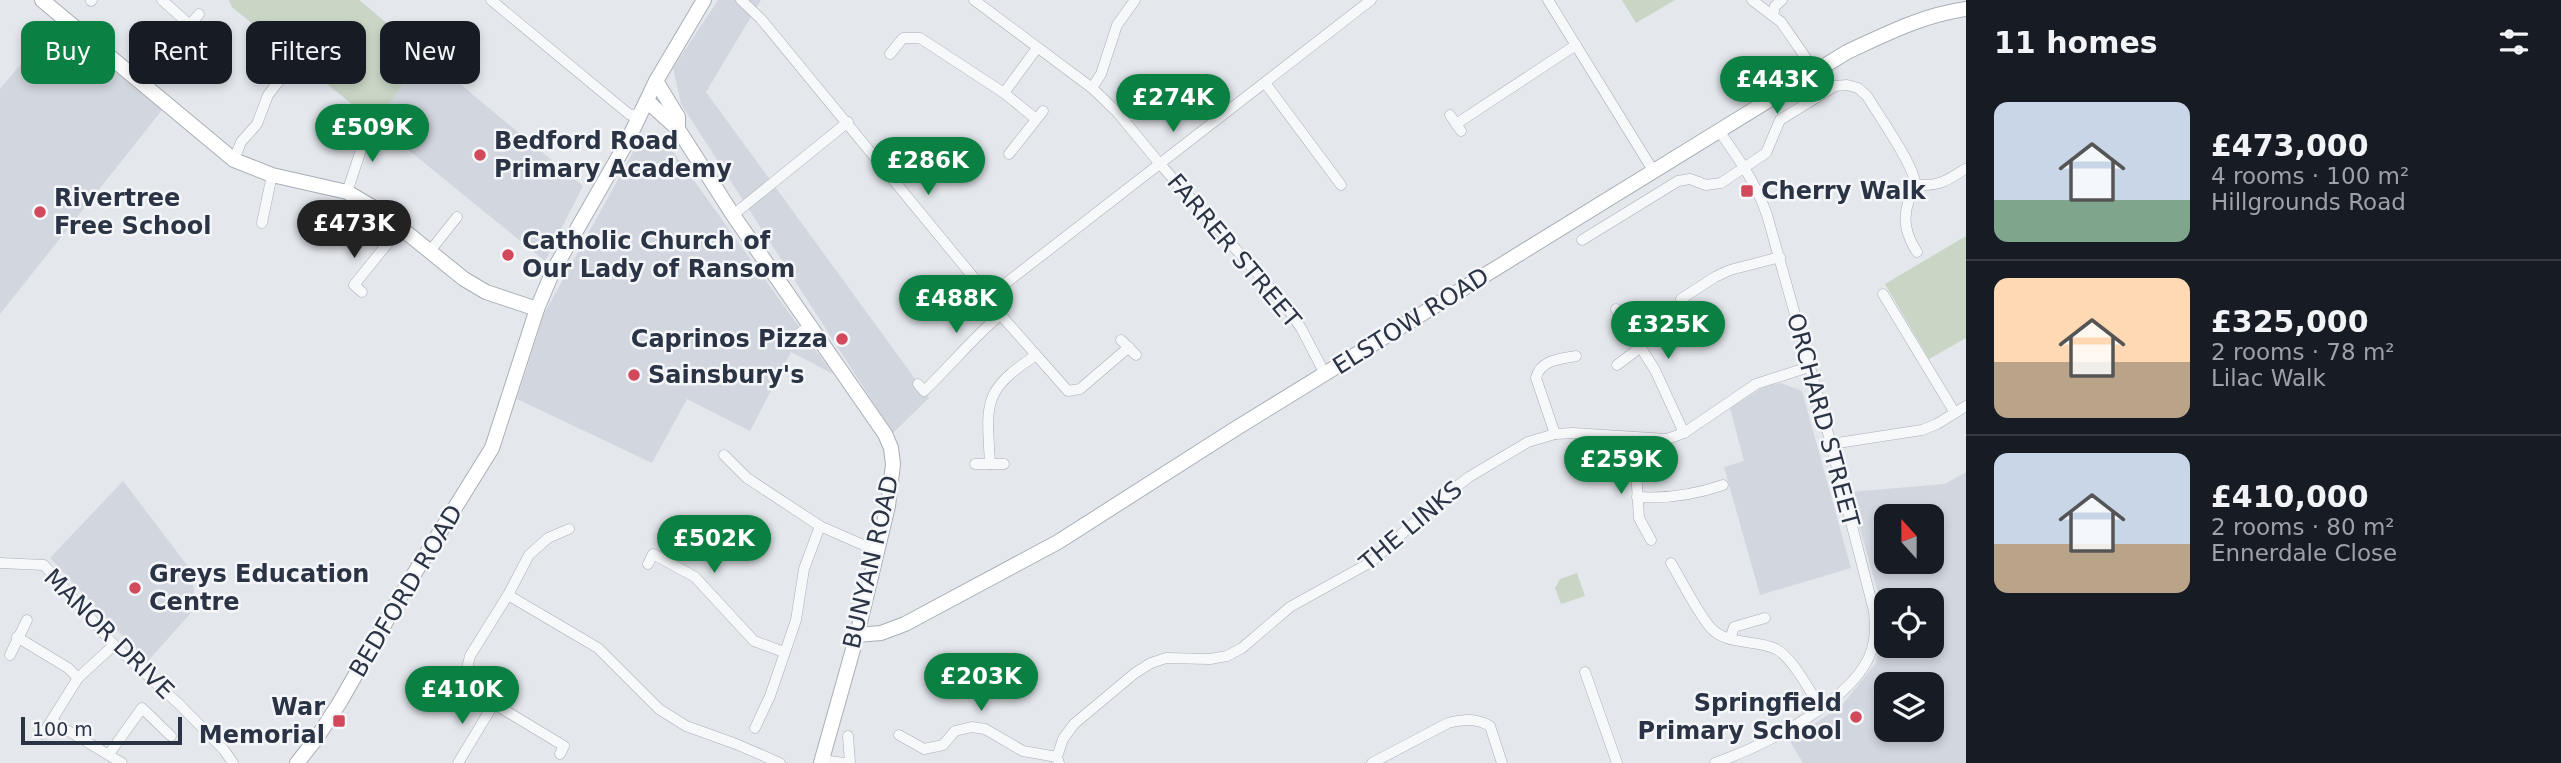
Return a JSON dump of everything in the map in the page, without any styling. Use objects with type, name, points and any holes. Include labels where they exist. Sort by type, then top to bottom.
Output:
[{"type":"street","points":[[42,0],[129,74]]},
{"type":"street","points":[[162,0],[186,21]]},
{"type":"street","points":[[491,0],[630,115],[643,108]]},
{"type":"street","name":"BEDFORD ROAD","points":[[297,763],[340,702],[401,595],[492,448],[537,309],[553,271],[627,142],[656,81],[704,0]]},
{"type":"street","points":[[741,0],[761,19],[848,122],[989,293],[991,304],[1062,387],[1075,391],[1129,347]]},
{"type":"street","name":"FARRER STREET","points":[[974,0],[1092,88],[1117,112],[1283,302],[1301,328],[1325,374]]},
{"type":"street","points":[[1092,88],[1101,74],[1114,32],[1135,0]]},
{"type":"street","points":[[989,293],[997,290],[1371,0]]},
{"type":"street","points":[[1548,0],[1654,172]]},
{"type":"street","points":[[1752,0],[1781,22],[1815,71]]},
{"type":"street","points":[[1773,15],[1775,6],[1782,0]]},
{"type":"street","name":"ELSTOW ROAD","points":[[857,635],[881,633],[905,624],[1058,542],[1847,52],[1896,28],[1966,9]]},
{"type":"street","points":[[193,21],[199,14]]},
{"type":"street","points":[[890,54],[903,38],[920,38],[1039,115],[1009,154]]},
{"type":"street","points":[[1456,123],[1576,45]]},
{"type":"street","points":[[1004,93],[1037,48]]},
{"type":"street","name":"BUNYAN ROAD","points":[[656,81],[678,117],[678,129]]},
{"type":"street","points":[[1265,83],[1341,185]]},
{"type":"street","points":[[141,84],[234,160],[272,175],[347,192],[374,207],[464,279],[486,292],[537,309]]},
{"type":"street","points":[[234,160],[242,142],[257,124],[268,95],[277,84]]},
{"type":"street","points":[[1582,240],[1598,237],[1678,181],[1690,179],[1706,185],[1721,183],[1766,153],[1780,120],[1835,86],[1847,85],[1858,88],[1867,96],[1911,169],[1915,184],[1905,222],[1908,238],[1917,252]]},
{"type":"street","name":"BUNYAN ROAD","points":[[643,108],[678,129],[733,215],[885,433],[891,448],[893,464],[888,506],[857,635],[821,761]]},
{"type":"street","points":[[733,215],[848,122]]},
{"type":"street","points":[[347,192],[369,126]]},
{"type":"street","name":"ORCHARD STREET","points":[[1715,763],[1757,746],[1821,708],[1858,674],[1872,650],[1875,632],[1874,611],[1780,257],[1757,188],[1745,166],[1719,131]]},
{"type":"street","points":[[1915,184],[1929,186],[1942,183],[1965,169]]},
{"type":"street","points":[[262,223],[272,175]]},
{"type":"street","points":[[429,251],[457,217]]},
{"type":"street","points":[[362,292],[354,285],[400,228]]},
{"type":"street","points":[[1681,299],[1715,276],[1780,257]]},
{"type":"street","points":[[1883,294],[1955,413]]},
{"type":"street","points":[[1616,309],[1631,322],[1684,433]]},
{"type":"street","points":[[918,384],[924,391],[952,365],[972,339],[1000,315]]},
{"type":"street","points":[[790,341],[810,325]]},
{"type":"street","points":[[1617,365],[1641,347]]},
{"type":"street","points":[[990,464],[990,398],[1020,366],[1035,356]]},
{"type":"street","points":[[1555,434],[1536,378],[1538,371],[1547,362],[1576,356]]},
{"type":"street","name":"THE LINKS","points":[[1058,760],[1063,740],[1074,724],[1135,673],[1166,658],[1210,659],[1227,656],[1242,648],[1290,607],[1371,562],[1438,501],[1477,472],[1528,442],[1555,434],[1667,439],[1684,433],[1756,384],[1809,367]]},
{"type":"street","points":[[1831,444],[1922,430],[1966,406]]},
{"type":"street","points":[[1634,438],[1639,518],[1651,540]]},
{"type":"street","points":[[724,455],[747,478],[820,526],[877,551]]},
{"type":"street","points":[[975,464],[1004,464]]},
{"type":"street","points":[[1637,498],[1665,499],[1723,485]]},
{"type":"street","points":[[755,728],[770,696],[796,620],[804,569],[820,526]]},
{"type":"street","points":[[560,754],[564,746],[493,705],[476,693],[465,677],[470,656],[508,596],[529,555],[548,538],[569,529]]},
{"type":"street","points":[[648,564],[653,555],[695,577],[754,641],[784,652]]},
{"type":"street","points":[[1671,563],[1712,629],[1730,639],[1755,642],[1777,649],[1788,660],[1821,708]]},
{"type":"street","name":"MANOR DRIVE","points":[[0,564],[44,565],[114,645],[179,704],[233,763]]},
{"type":"street","points":[[508,596],[598,648],[659,709],[762,760],[780,763]]},
{"type":"street","points":[[1730,639],[1734,627],[1765,618]]},
{"type":"street","points":[[10,655],[27,620]]},
{"type":"street","points":[[18,637],[68,668],[78,678]]},
{"type":"street","points":[[43,734],[78,678],[114,645]]},
{"type":"street","points":[[1586,673],[1617,763]]},
{"type":"street","points":[[458,763],[493,705]]},
{"type":"street","points":[[109,754],[142,708],[171,736]]},
{"type":"street","points":[[1372,763],[1448,723],[1462,719],[1480,720],[1490,726],[1502,763]]},
{"type":"street","points":[[52,721],[122,763]]},
{"type":"street","points":[[899,735],[924,749],[943,745],[955,732],[972,727],[985,729],[1023,751],[1058,760]]},
{"type":"street","points":[[848,736],[850,763]]},
{"type":"street","points":[[821,761],[844,763]]},
{"type":"shaded area","name":"Bedford Road Primary Academy","points":[[229,0],[359,0],[384,21],[380,21],[380,84],[460,84],[583,186],[545,261],[327,84],[366,84],[366,21],[249,21],[232,7]]},
{"type":"shaded area","points":[[718,0],[761,0],[706,92],[929,398],[893,433],[681,104],[673,68]]},
{"type":"shaded area","name":"Rivertree Free School","points":[[21,64],[21,84],[115,84],[115,71],[162,110],[0,314],[0,89]]},
{"type":"shaded area","points":[[643,134],[664,139],[833,374],[791,352],[750,431],[687,399],[652,463],[517,399],[544,314]]},
{"type":"shaded area","points":[[1781,383],[1802,391],[1851,568],[1760,595],[1724,467],[1744,461],[1730,408],[1765,386]]},
{"type":"shaded area","points":[[1966,472],[1966,763],[1803,763],[1790,741],[1843,704],[1876,663],[1877,658],[1944,658],[1944,588],[1877,588],[1850,492],[1945,484]]},
{"type":"shaded area","name":"Greys Education Centre","points":[[123,481],[190,569],[197,606],[147,662],[50,558]]},
{"type":"green space","points":[[229,0],[359,0],[384,21],[380,21],[380,84],[403,84],[376,123],[328,84],[366,84],[366,21],[249,21],[232,7]]},
{"type":"green space","points":[[1622,0],[1675,0],[1636,23]]},
{"type":"green space","points":[[1966,236],[1966,338],[1929,359],[1885,284]]},
{"type":"green space","points":[[1577,573],[1585,596],[1561,604],[1555,588],[1560,579]]},
{"type":"place","name":"Bedford Road Primary Academy","points":[[480,155]]},
{"type":"place","name":"Cherry Walk","points":[[1747,191]]},
{"type":"place","name":"Rivertree Free School","points":[[40,212]]},
{"type":"place","name":"Catholic Church of Our Lady of Ransom","points":[[508,255]]},
{"type":"place","name":"Caprinos Pizza","points":[[842,339]]},
{"type":"place","name":"Sainsbury's","points":[[634,375]]},
{"type":"place","name":"Greys Education Centre","points":[[135,588]]},
{"type":"place","name":"Springfield Primary School","points":[[1856,717]]},
{"type":"place","name":"War Memorial","points":[[339,721]]}]
